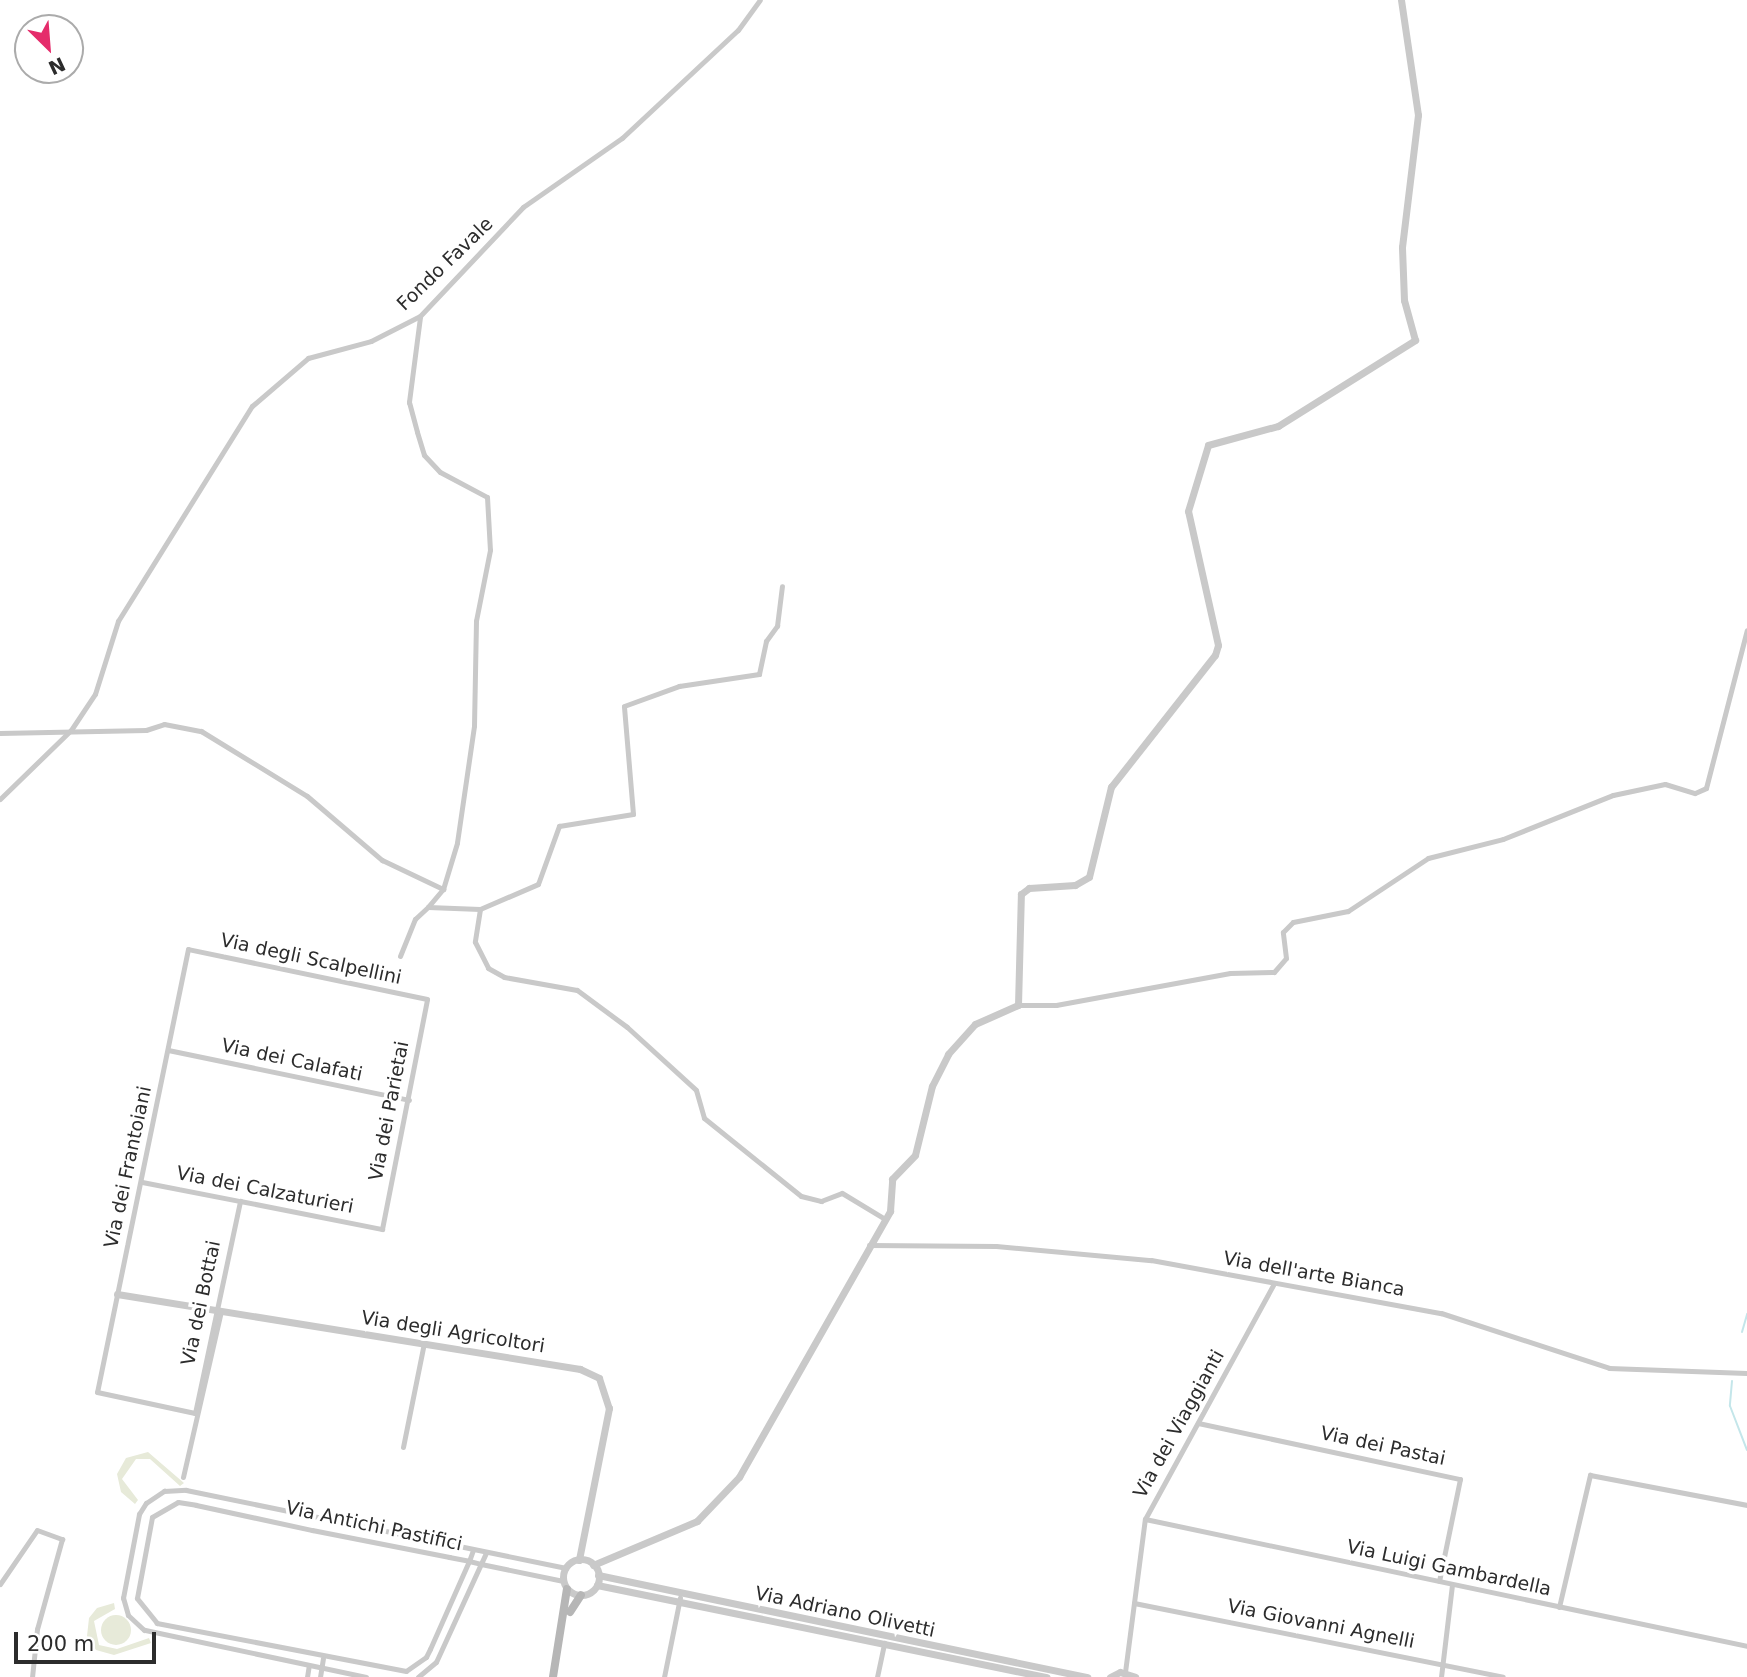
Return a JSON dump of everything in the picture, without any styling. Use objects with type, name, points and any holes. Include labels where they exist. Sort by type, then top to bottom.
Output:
[{"type":"main road","points":[[555,1677],[569,1606],[565,1585]]},
{"type":"main road","points":[[569,1606],[581,1595]]},
{"type":"street","name":"Fondo Favale","points":[[0,799],[71,730],[94,694],[118,621],[149,566],[252,406],[308,358],[371,341],[420,316],[523,207],[622,138],[738,30],[760,0]]},
{"type":"street","points":[[1018,1005],[1021,894],[1029,888],[1075,885],[1089,877],[1111,787],[1218,651],[1188,511],[1208,445],[1278,426],[1418,335],[1405,307],[1402,264],[1419,129],[1401,0]]},
{"type":"street","points":[[400,956],[415,919],[443,889],[457,844],[474,726],[476,621],[490,550],[487,497],[440,472],[424,455],[417,432],[409,402],[420,316]]},
{"type":"street","points":[[428,907],[480,909],[538,884],[559,827],[632,814],[624,706],[679,686],[759,674],[766,641],[777,626],[782,586]]},
{"type":"street","points":[[593,1565],[598,1575],[597,1585],[581,1595],[565,1585],[566,1568],[579,1560],[593,1565],[697,1521],[732,1486],[885,1219],[892,1180],[915,1154],[932,1086],[953,1046],[975,1024],[1018,1005],[1056,1005],[1230,972],[1274,972],[1286,958],[1283,932],[1293,922],[1348,911],[1428,858],[1503,839],[1613,795],[1665,784],[1695,793],[1706,788],[1747,630]]},
{"type":"street","points":[[0,733],[146,730],[164,724],[201,731],[307,796],[382,860],[443,889]]},
{"type":"street","points":[[480,909],[475,942],[488,968],[577,990],[696,1090],[705,1118],[782,1182],[814,1200],[845,1194],[885,1219]]},
{"type":"street","name":"Via degli Scalpellini","points":[[188,949],[427,999]]},
{"type":"street","name":"Via dei Frantoiani","points":[[188,949],[97,1392],[195,1413]]},
{"type":"street","name":"Via dei Parietai","points":[[382,1229],[427,999]]},
{"type":"street","name":"Via dei Calafati","points":[[168,1050],[409,1100]]},
{"type":"street","name":"Via dei Calzaturieri","points":[[142,1182],[382,1229]]},
{"type":"street","name":"Via dei Bottai","points":[[183,1477],[195,1413],[202,1403],[217,1310],[240,1201]]},
{"type":"street","name":"Via dell'arte Bianca","points":[[869,1245],[996,1247],[1124,1256],[1441,1313],[1609,1368],[1747,1373]]},
{"type":"street","name":"Via dei Viaggianti","points":[[1125,1672],[1145,1519],[1274,1283]]},
{"type":"street","name":"Via degli Agricoltori","points":[[117,1294],[580,1369],[598,1378],[609,1408],[579,1560]]},
{"type":"street","points":[[403,1447],[424,1343]]},
{"type":"street","name":"Via dei Pastai","points":[[1198,1423],[1460,1479],[1439,1581]]},
{"type":"street","points":[[1559,1607],[1590,1475],[1747,1505]]},
{"type":"street","name":"Via Antichi Pastifici","points":[[309,1666],[155,1636],[135,1623],[123,1598],[139,1514],[164,1491],[186,1490],[566,1568]]},
{"type":"street","name":"Via Antichi Pastifici","points":[[311,1655],[157,1623],[141,1609],[136,1593],[152,1517],[178,1502],[469,1561],[565,1585]]},
{"type":"street","name":"Via Luigi Gambardella","points":[[1145,1519],[1747,1646]]},
{"type":"street","points":[[0,1584],[37,1530],[62,1539],[37,1629],[32,1677]]},
{"type":"street","points":[[307,1677],[311,1655],[406,1671],[426,1657],[473,1550]]},
{"type":"street","points":[[418,1677],[436,1662],[486,1552]]},
{"type":"street","name":"Via Adriano Olivetti","points":[[598,1575],[680,1599],[1047,1677]]},
{"type":"street","points":[[1441,1677],[1452,1584]]},
{"type":"street","name":"Via Adriano Olivetti","points":[[597,1585],[1087,1677]]},
{"type":"street","points":[[666,1677],[680,1599]]},
{"type":"street","name":"Via Giovanni Agnelli","points":[[1134,1603],[1503,1677]]},
{"type":"street","points":[[877,1677],[884,1643]]},
{"type":"street","points":[[320,1677],[323,1658]]},
{"type":"street","points":[[309,1666],[364,1677],[365,1666]]},
{"type":"street","points":[[1110,1677],[1125,1672],[1135,1677]]},
{"type":"green space","points":[[148,1452],[184,1483],[180,1486],[150,1459],[136,1459],[122,1479],[138,1500],[135,1504],[121,1492],[117,1474],[126,1458]]},
{"type":"green space","points":[[114,1603],[115,1609],[94,1621],[99,1645],[117,1649],[149,1638],[151,1643],[114,1655],[96,1650],[87,1636],[89,1618],[97,1608]]},
{"type":"green space","points":[[116,1615],[122,1616],[130,1624],[130,1636],[122,1644],[116,1645],[110,1644],[102,1636],[101,1630],[102,1624],[110,1616]]},
{"type":"waterway","points":[[1742,1332],[1747,1314]]},
{"type":"waterway","points":[[1732,1381],[1730,1406],[1747,1450]]}]
